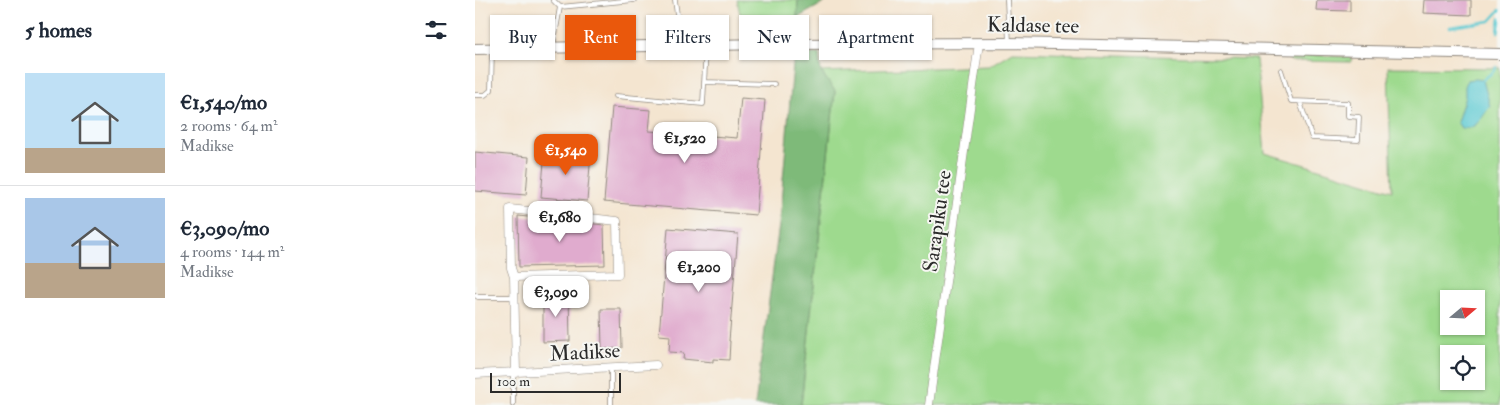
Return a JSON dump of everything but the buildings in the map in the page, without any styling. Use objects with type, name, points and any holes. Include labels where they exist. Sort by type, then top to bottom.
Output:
[{"type":"street","name":"Sarapiku tee","points":[[929,405],[979,43]]},
{"type":"street","name":"Kaldase tee","points":[[809,44],[1009,43],[1500,54]]},
{"type":"street","name":"Kaldase tee","points":[[555,48],[646,47]]},
{"type":"street","name":"Kaldase tee","points":[[475,49],[490,49]]},
{"type":"street","points":[[514,373],[515,277],[511,268],[510,209],[617,221],[618,274],[515,277]]},
{"type":"street","name":"Madikse","points":[[475,374],[656,365]]},
{"type":"lane","points":[[553,0],[560,7]]},
{"type":"lane","points":[[560,7],[633,0]]},
{"type":"lane","points":[[675,0],[677,15]]},
{"type":"lane","points":[[1007,0],[1009,43]]},
{"type":"lane","points":[[555,36],[560,7]]},
{"type":"lane","points":[[475,95],[485,95],[491,90],[492,60]]},
{"type":"lane","points":[[616,96],[703,104],[705,60]]},
{"type":"lane","points":[[1281,70],[1291,101],[1348,103],[1348,116],[1359,118],[1357,140],[1312,138],[1300,102]]},
{"type":"lane","points":[[704,82],[774,84]]},
{"type":"lane","points":[[475,295],[479,297],[515,297]]},
{"type":"lane","points":[[611,368],[611,405]]},
{"type":"lane","points":[[513,405],[514,373]]},
{"type":"green space","points":[[737,0],[798,0],[797,15],[740,14]]},
{"type":"green space","points":[[798,0],[829,0],[802,15],[797,15]]},
{"type":"green space","points":[[1012,52],[1256,59],[1265,153],[1392,191],[1388,67],[1500,68],[1500,405],[801,405],[835,91],[821,72],[989,66]]},
{"type":"green space","points":[[809,54],[819,54],[821,72],[835,91],[801,405],[755,405],[779,225],[793,60],[809,60]]},
{"type":"green space","points":[[1291,54],[1349,57],[1352,59],[1351,62],[1291,61],[1288,58]]},
{"type":"water","points":[[1468,80],[1483,80],[1490,106],[1475,125],[1461,128],[1457,122],[1465,97],[1465,86]]},
{"type":"waterway","points":[[1450,27],[1490,21],[1500,10]]},
{"type":"waterway","points":[[1498,32],[1500,18]]},
{"type":"waterway","points":[[1483,80],[1496,67]]}]
